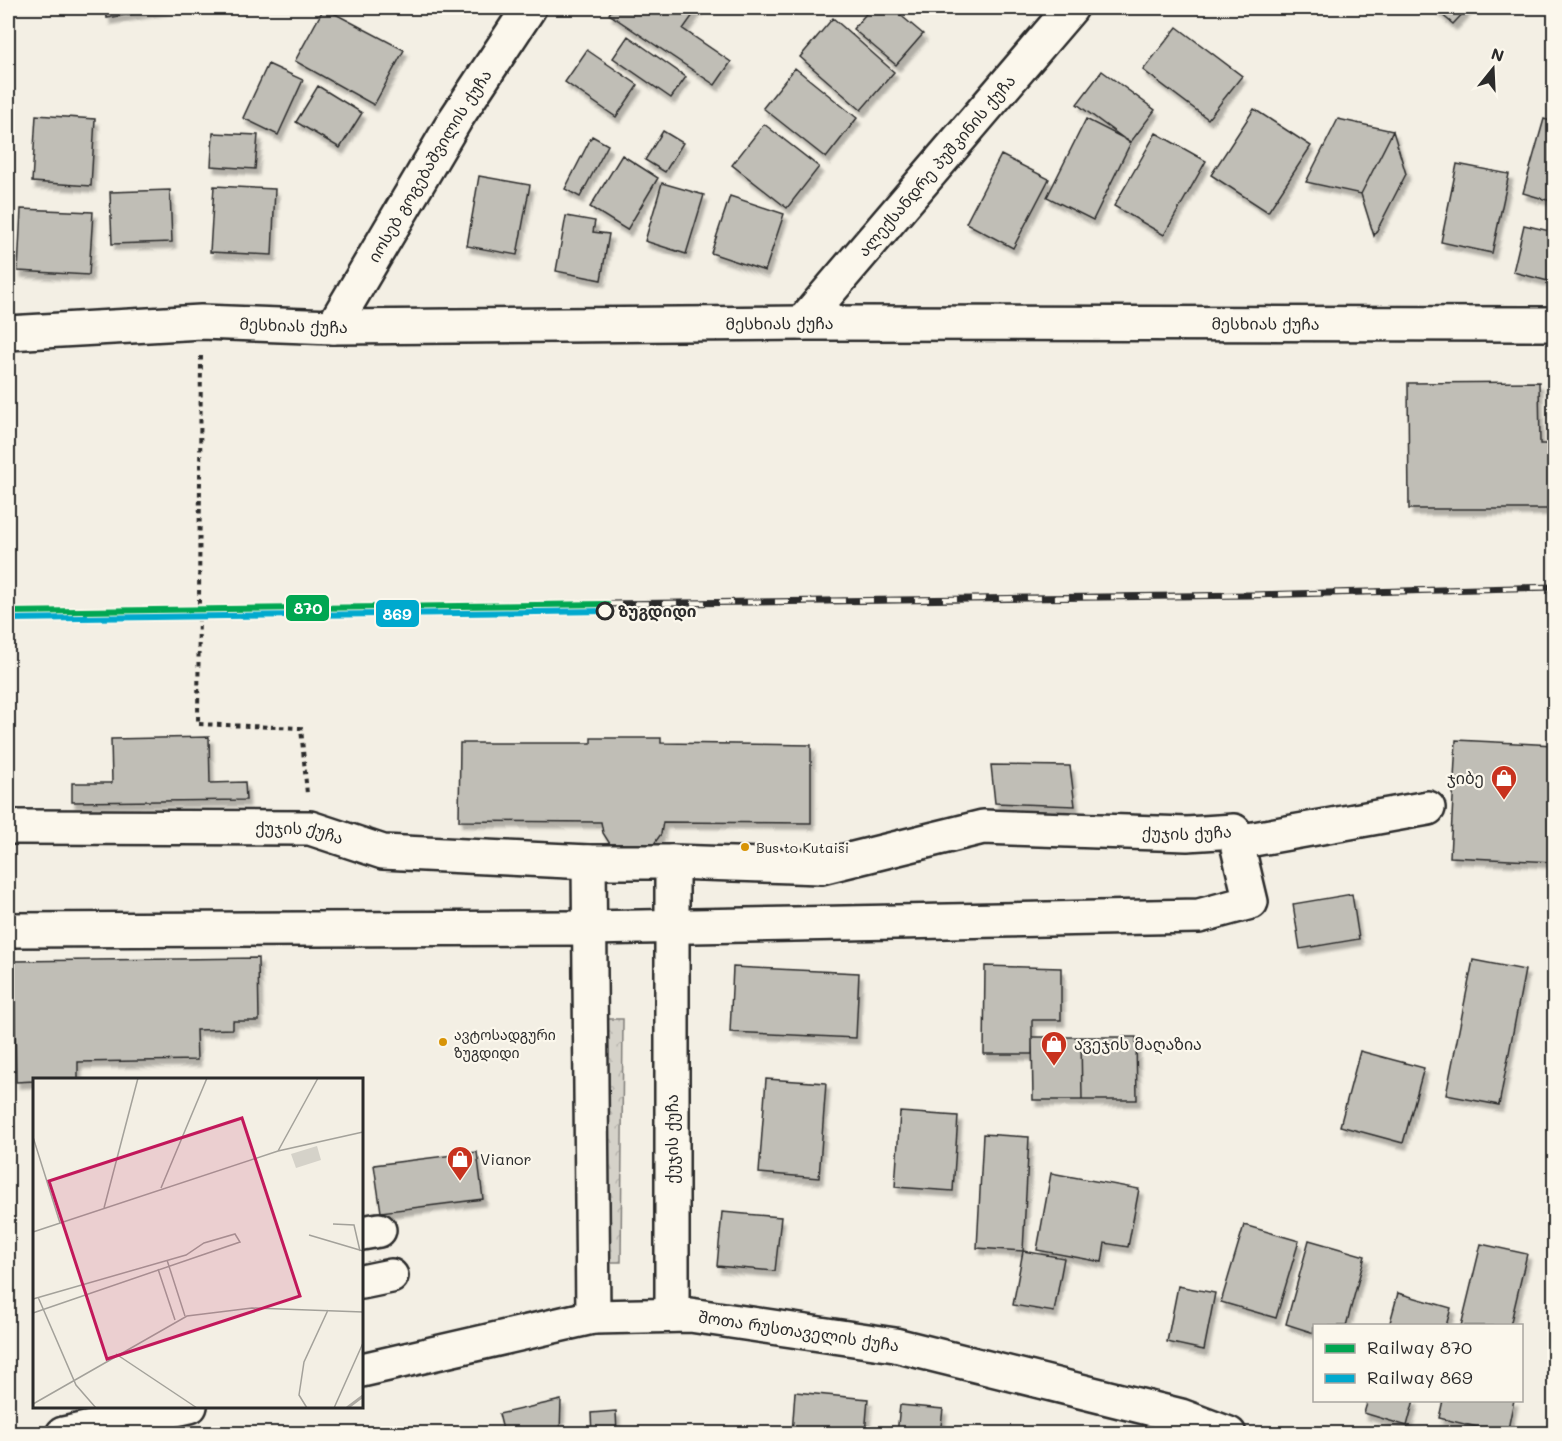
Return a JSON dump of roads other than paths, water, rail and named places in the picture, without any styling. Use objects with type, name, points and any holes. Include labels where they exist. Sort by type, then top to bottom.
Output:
[{"type":"street","name":"იოსებ გოგებაშვილის ქუჩა","points":[[333,327],[455,120],[529,8]]},
{"type":"street","name":"ალექსანდრე პუშკინის ქუჩა","points":[[802,323],[1071,8]]},
{"type":"street","name":"მესხიას ქუჩა","points":[[8,333],[201,322],[333,327],[802,323],[1554,324]]},
{"type":"street","points":[[1237,842],[1428,808]]},
{"type":"street","name":"ქუჯის ქუჩა","points":[[8,827],[310,828],[383,852],[589,862],[672,861],[821,867],[983,827],[1187,834],[1234,831],[1251,902],[1199,916],[589,928],[8,930]]},
{"type":"street","name":"ქუჯის ქუჩა","points":[[672,861],[672,1315]]},
{"type":"street","points":[[589,862],[593,1317]]},
{"type":"street","name":"შოთა რუსთაველის ქუჩა","points":[[363,1370],[593,1317],[690,1315],[896,1346],[1181,1416],[1229,1434]]},
{"type":"street","points":[[72,1432],[185,1408]]},
{"type":"railway","points":[[607,604],[1250,595],[1554,587]]},
{"type":"rail line","name":"870","points":[[8,612],[607,604]]},
{"type":"rail line","name":"869","points":[[8,619],[607,611]]},
{"type":"place","name":"ზუგდიდი","points":[[605,611]]},
{"type":"place","name":"ჯიბე","points":[[1504,801]]},
{"type":"place","name":"Bus to Kutaisi","points":[[745,847]]},
{"type":"place","name":"ავტოსადგური ზუგდიდი","points":[[443,1042]]},
{"type":"place","name":"ავეჯის მაღაზია","points":[[1054,1067]]},
{"type":"place","name":"Vianor","points":[[460,1182]]}]
